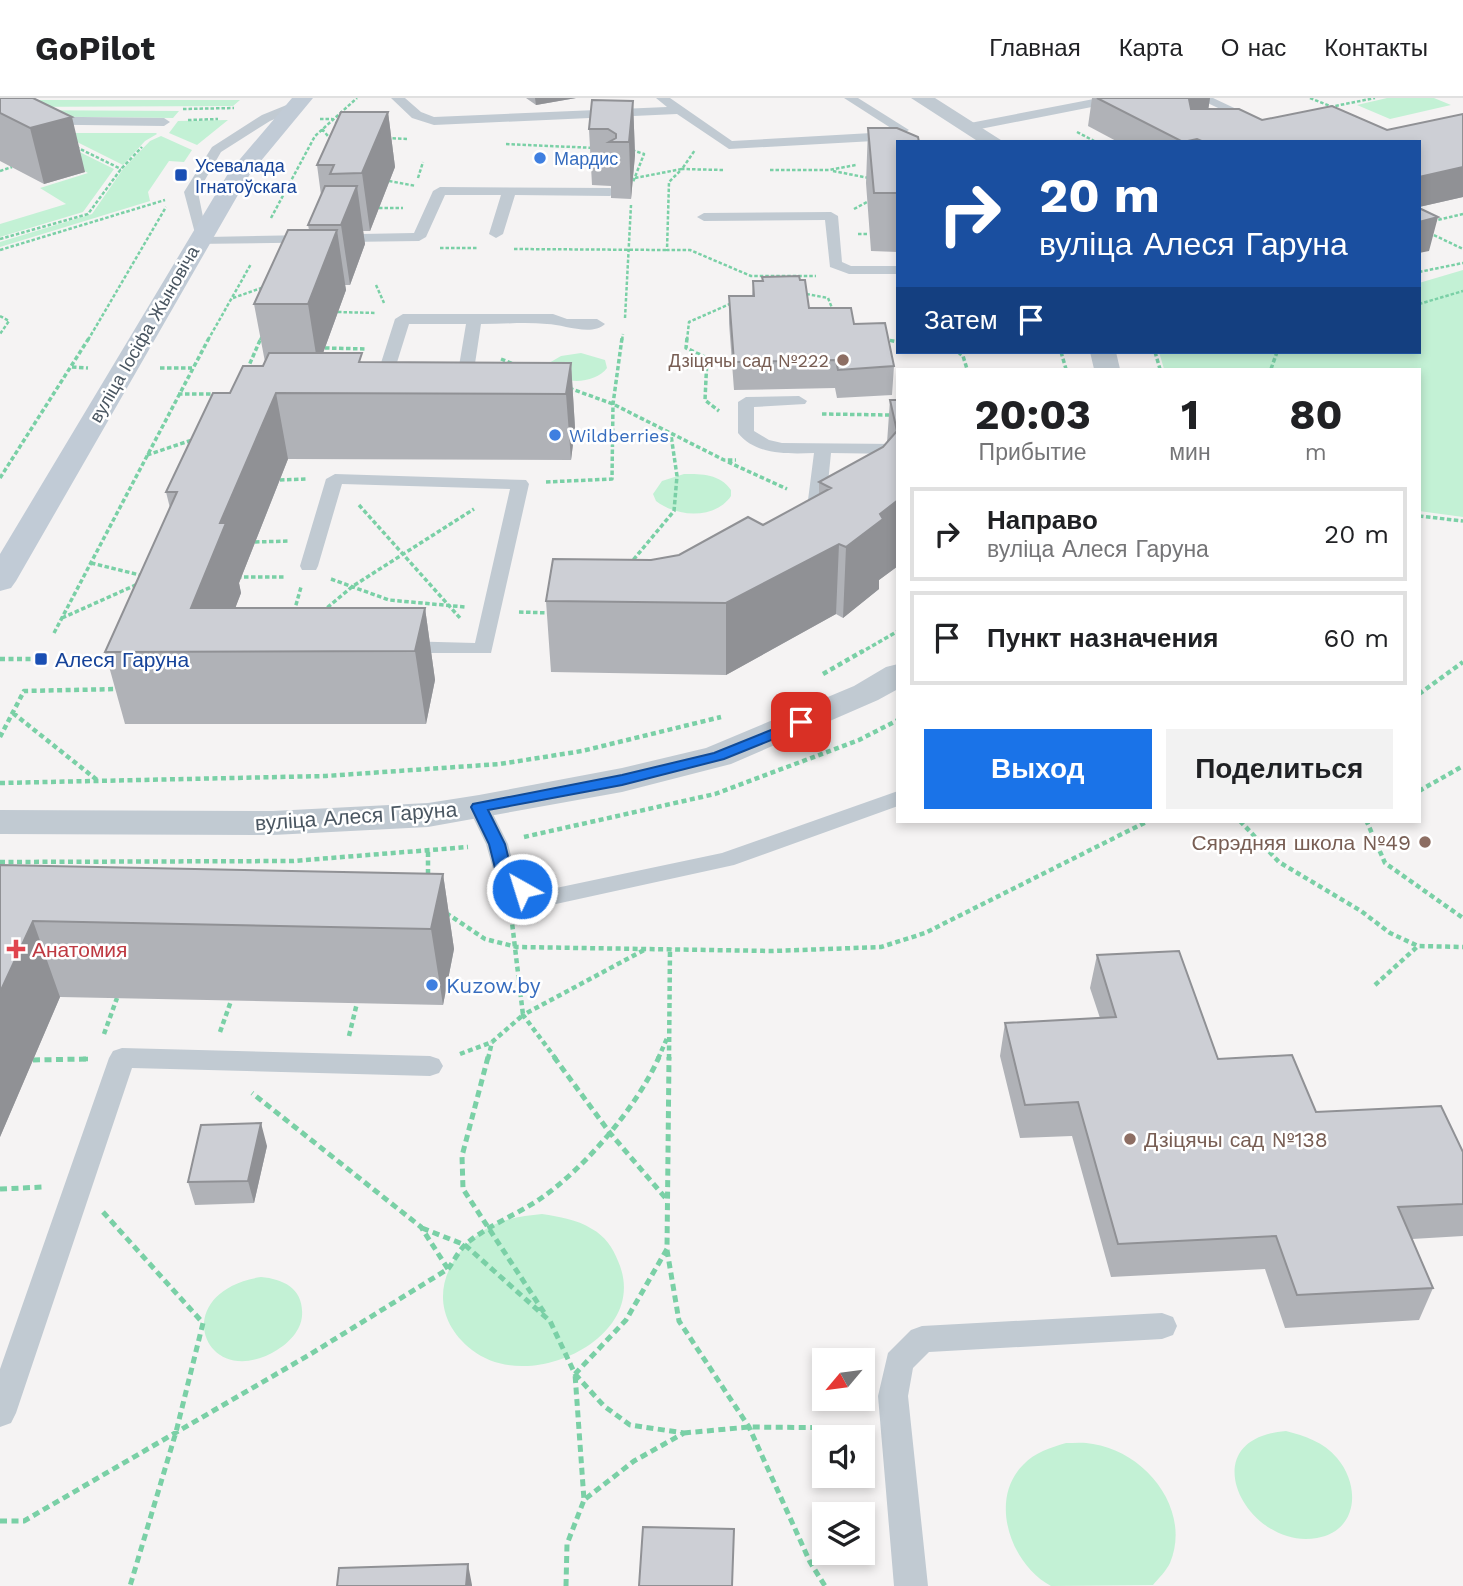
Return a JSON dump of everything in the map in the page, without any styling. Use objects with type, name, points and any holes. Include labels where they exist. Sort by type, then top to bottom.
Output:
[{"type":"main road","name":"вуліца Іосіфа Жыновіча","points":[[0,581],[240,172],[299,102]]},
{"type":"street","points":[[921,98],[991,140]]},
{"type":"street","name":"вуліца Алеся Гаруна","points":[[0,822],[273,823],[428,815],[479,807],[622,780],[719,756],[866,693],[896,675]]},
{"type":"lane","points":[[397,98],[407,103],[413,115],[419,119],[435,121],[680,110]]},
{"type":"lane","points":[[662,98],[729,145],[892,136],[903,130],[850,98]]},
{"type":"lane","points":[[970,127],[1117,98]]},
{"type":"lane","points":[[1203,98],[1268,127]]},
{"type":"lane","points":[[299,102],[266,118],[216,150],[191,192],[199,238],[264,240],[419,237],[440,191],[610,192]]},
{"type":"lane","points":[[1020,104],[1036,113]]},
{"type":"lane","points":[[0,120],[170,121]]},
{"type":"lane","points":[[496,234],[509,192]]},
{"type":"lane","points":[[704,217],[831,216],[835,264],[849,270],[896,271]]},
{"type":"lane","points":[[381,388],[403,319],[553,319],[565,324],[597,324]]},
{"type":"lane","points":[[463,390],[474,320]]},
{"type":"lane","points":[[799,401],[746,402],[746,433],[755,442],[774,448],[896,449]]},
{"type":"lane","points":[[780,522],[817,503],[823,448]]},
{"type":"lane","points":[[306,571],[335,479],[520,484],[485,649],[385,646]]},
{"type":"lane","points":[[479,807],[497,844],[507,884],[537,895],[556,896],[726,860],[896,799]]},
{"type":"lane","points":[[0,1413],[79,1186],[109,1058],[430,1066]]},
{"type":"lane","points":[[911,1586],[893,1396],[900,1362],[922,1339],[1162,1326]]},
{"type":"path","points":[[54,633],[178,394],[264,240],[273,213],[315,136],[357,98]]},
{"type":"path","points":[[1310,98],[1344,113]]},
{"type":"path","points":[[1320,109],[1376,98]]},
{"type":"path","points":[[181,114],[185,109]]},
{"type":"path","points":[[170,121],[225,119]]},
{"type":"path","points":[[322,129],[336,146]]},
{"type":"path","points":[[0,239],[88,214],[121,169],[147,140]]},
{"type":"path","points":[[0,171],[12,167]]},
{"type":"path","points":[[633,185],[634,178],[682,169]]},
{"type":"path","points":[[829,170],[875,179]]},
{"type":"path","points":[[0,250],[170,199],[162,218],[72,367],[0,478]]},
{"type":"path","points":[[853,210],[867,202]]},
{"type":"path","points":[[314,619],[353,586],[482,504],[520,484],[612,479],[613,404],[626,315],[631,204]]},
{"type":"path","points":[[1430,222],[1463,214]]},
{"type":"path","points":[[1421,229],[1463,249]]},
{"type":"path","points":[[630,250],[667,250]]},
{"type":"path","points":[[1421,272],[1463,263]]},
{"type":"path","points":[[376,285],[388,313]]},
{"type":"path","points":[[232,299],[266,286]]},
{"type":"path","points":[[1421,302],[1463,291]]},
{"type":"path","points":[[797,293],[811,293],[828,298],[835,318]]},
{"type":"path","points":[[0,316],[9,321],[0,334]]},
{"type":"path","points":[[246,371],[262,336]]},
{"type":"path","points":[[881,338],[896,342]]},
{"type":"path","points":[[325,348],[374,349]]},
{"type":"path","points":[[501,359],[527,370]]},
{"type":"path","points":[[72,367],[90,368]]},
{"type":"path","points":[[149,367],[192,368]]},
{"type":"path","points":[[564,386],[613,404],[671,435],[817,503]]},
{"type":"path","points":[[178,394],[220,394]]},
{"type":"path","points":[[621,574],[674,511],[677,476],[671,435]]},
{"type":"path","points":[[147,454],[203,436]]},
{"type":"path","points":[[724,460],[738,460]]},
{"type":"path","points":[[335,479],[451,606],[485,649]]},
{"type":"path","points":[[1421,516],[1463,521]]},
{"type":"path","points":[[62,618],[152,578],[91,563]]},
{"type":"path","points":[[293,613],[306,571]]},
{"type":"path","points":[[235,577],[306,571],[389,600],[565,614]]},
{"type":"path","points":[[811,681],[896,632]]},
{"type":"path","points":[[0,659],[41,659]]},
{"type":"path","points":[[1421,693],[1463,663]]},
{"type":"path","points":[[0,737],[24,691],[127,689]]},
{"type":"path","points":[[13,713],[97,781]]},
{"type":"path","points":[[0,783],[326,776],[500,764],[582,751],[728,715]]},
{"type":"path","points":[[1421,790],[1463,766]]},
{"type":"path","points":[[440,910],[485,939],[517,947],[670,947],[773,951],[881,947],[925,933],[1144,823]]},
{"type":"path","points":[[1242,823],[1279,862],[1361,911],[1390,933],[1418,946],[1463,947]]},
{"type":"path","points":[[1367,823],[1385,863],[1463,918]]},
{"type":"path","points":[[428,852],[429,890]]},
{"type":"path","points":[[1375,985],[1418,946]]},
{"type":"path","points":[[517,947],[523,1015],[610,1133],[668,1201]]},
{"type":"path","points":[[670,947],[667,1249],[679,1321],[749,1427],[810,1562],[825,1586]]},
{"type":"path","points":[[430,1066],[492,1042],[523,1015],[646,949]]},
{"type":"path","points":[[33,1060],[109,1058],[117,998]]},
{"type":"path","points":[[0,1521],[24,1521],[309,1355],[448,1269],[465,1245],[488,1228],[513,1217],[543,1197],[592,1155],[650,1078],[670,1032]]},
{"type":"path","points":[[492,1042],[462,1156],[463,1189],[550,1321],[575,1374],[598,1400],[636,1427],[684,1433],[749,1427],[896,1428]]},
{"type":"path","points":[[210,1060],[421,1227],[465,1245],[550,1321]]},
{"type":"path","points":[[79,1186],[203,1323],[176,1432],[130,1586]]},
{"type":"path","points":[[421,1227],[448,1269]]},
{"type":"path","points":[[566,1586],[567,1544],[584,1500],[575,1374],[626,1320],[667,1249]]},
{"type":"path","points":[[584,1500],[634,1461],[684,1433]]},
{"type":"green space","points":[[1387,98],[1434,98],[1451,105],[1390,119],[1357,105]]},
{"type":"green space","points":[[27,100],[240,100],[233,106],[3,107]]},
{"type":"green space","points":[[0,110],[179,111],[173,118],[0,116]]},
{"type":"green space","points":[[228,120],[197,145],[169,133],[178,121]]},
{"type":"green space","points":[[25,125],[114,169],[83,212],[0,237],[0,224],[66,204],[40,188],[88,173],[0,127]]},
{"type":"green space","points":[[59,133],[157,134],[145,141],[123,165]]},
{"type":"green space","points":[[161,136],[192,150],[184,162],[169,161],[148,192],[150,201],[0,247],[0,242],[92,214],[123,169],[150,141]]},
{"type":"green space","points":[[1463,270],[1463,517],[1421,511],[1421,368],[1164,368],[1160,354],[1421,354],[1421,282]]},
{"type":"green space","points":[[581,353],[605,360],[607,368],[594,378],[576,381],[563,378],[549,363],[561,356]]},
{"type":"green space","points":[[684,474],[716,478],[727,485],[731,496],[715,509],[695,514],[674,510],[656,501],[653,494],[662,481]]},
{"type":"green space","points":[[542,1214],[580,1223],[605,1239],[618,1261],[624,1283],[622,1303],[613,1321],[600,1337],[563,1359],[522,1366],[495,1362],[472,1350],[457,1335],[448,1320],[443,1303],[449,1271],[457,1255],[486,1229],[506,1220]]},
{"type":"green space","points":[[261,1277],[285,1283],[296,1292],[302,1307],[299,1326],[290,1340],[277,1350],[251,1360],[230,1360],[215,1351],[206,1336],[205,1319],[213,1301],[231,1286]]},
{"type":"green space","points":[[1286,1431],[1320,1444],[1332,1452],[1345,1469],[1350,1481],[1351,1506],[1348,1517],[1331,1534],[1317,1538],[1292,1537],[1269,1528],[1251,1512],[1239,1492],[1235,1472],[1240,1453],[1256,1438]]},
{"type":"green space","points":[[1066,1443],[1090,1443],[1112,1449],[1146,1471],[1160,1487],[1175,1523],[1175,1543],[1170,1563],[1153,1585],[1051,1586],[1037,1576],[1015,1548],[1006,1513],[1007,1496],[1013,1479],[1033,1457]]},
{"type":"building","points":[[0,98],[33,98],[72,117],[30,128],[0,113]]},
{"type":"building","points":[[1097,98],[1194,98],[1189,99],[1191,109],[1239,109],[1262,120],[1332,106],[1387,130],[1463,114],[1463,167],[1421,177],[1421,140],[1179,140]]},
{"type":"building","points":[[592,100],[633,101],[629,142],[609,142],[616,138],[616,134],[608,129],[589,129]]},
{"type":"building","points":[[341,112],[388,112],[362,173],[330,174],[334,165],[317,165]]},
{"type":"building","points":[[868,128],[897,128],[918,137],[919,140],[896,140],[896,193],[874,193]]},
{"type":"building","points":[[325,186],[357,186],[341,225],[308,225]]},
{"type":"building","points":[[1421,209],[1438,217],[1421,221]]},
{"type":"building","points":[[288,230],[337,230],[308,304],[254,304]]},
{"type":"building","points":[[799,276],[800,280],[805,280],[809,308],[851,308],[854,324],[885,323],[894,366],[838,370],[836,360],[734,362],[729,296],[754,296],[753,281],[763,281],[762,277]]},
{"type":"building","points":[[269,353],[362,353],[359,362],[571,363],[566,394],[276,393],[220,523],[226,523],[191,608],[425,608],[415,651],[105,652],[177,492],[166,492],[213,393],[230,393],[243,366],[263,366]]},
{"type":"building","points":[[890,400],[896,400],[896,427]]},
{"type":"building","points":[[896,432],[896,502],[880,514],[883,519],[846,547],[839,544],[726,603],[546,601],[553,559],[651,560],[679,555],[748,517],[763,525],[831,488],[819,482],[883,447]]},
{"type":"building","points":[[0,865],[443,874],[431,929],[33,921],[0,992]]},
{"type":"building","points":[[1179,951],[1218,1059],[1292,1055],[1316,1112],[1441,1106],[1463,1152],[1463,1204],[1398,1207],[1433,1288],[1297,1295],[1276,1236],[1118,1244],[1078,1102],[1025,1105],[1005,1023],[1116,1017],[1097,955]]},
{"type":"building","points":[[261,1123],[248,1181],[188,1182],[201,1125]]},
{"type":"building","points":[[643,1527],[734,1529],[732,1586],[639,1586]]},
{"type":"building","points":[[468,1564],[466,1586],[337,1586],[339,1568]]},
{"type":"place","name":"Мардис","points":[[540,158]]},
{"type":"place","name":"Усевалада Ігнатоўскага","points":[[181,175]]},
{"type":"place","name":"Дзіцячы сад №222","points":[[843,360]]},
{"type":"place","name":"Wildberries","points":[[555,435]]},
{"type":"place","name":"Алеся Гаруна","points":[[41,659]]},
{"type":"place","name":"Сярэдняя школа №49","points":[[1425,842]]},
{"type":"place","name":"Анатомия","points":[[16,949]]},
{"type":"place","name":"Kuzow.by","points":[[432,985]]},
{"type":"place","name":"Дзіцячы сад №138","points":[[1130,1139]]},
{"type":"route","points":[[522,889],[507,884],[497,844],[479,807],[622,780],[719,756],[801,722]]}]
